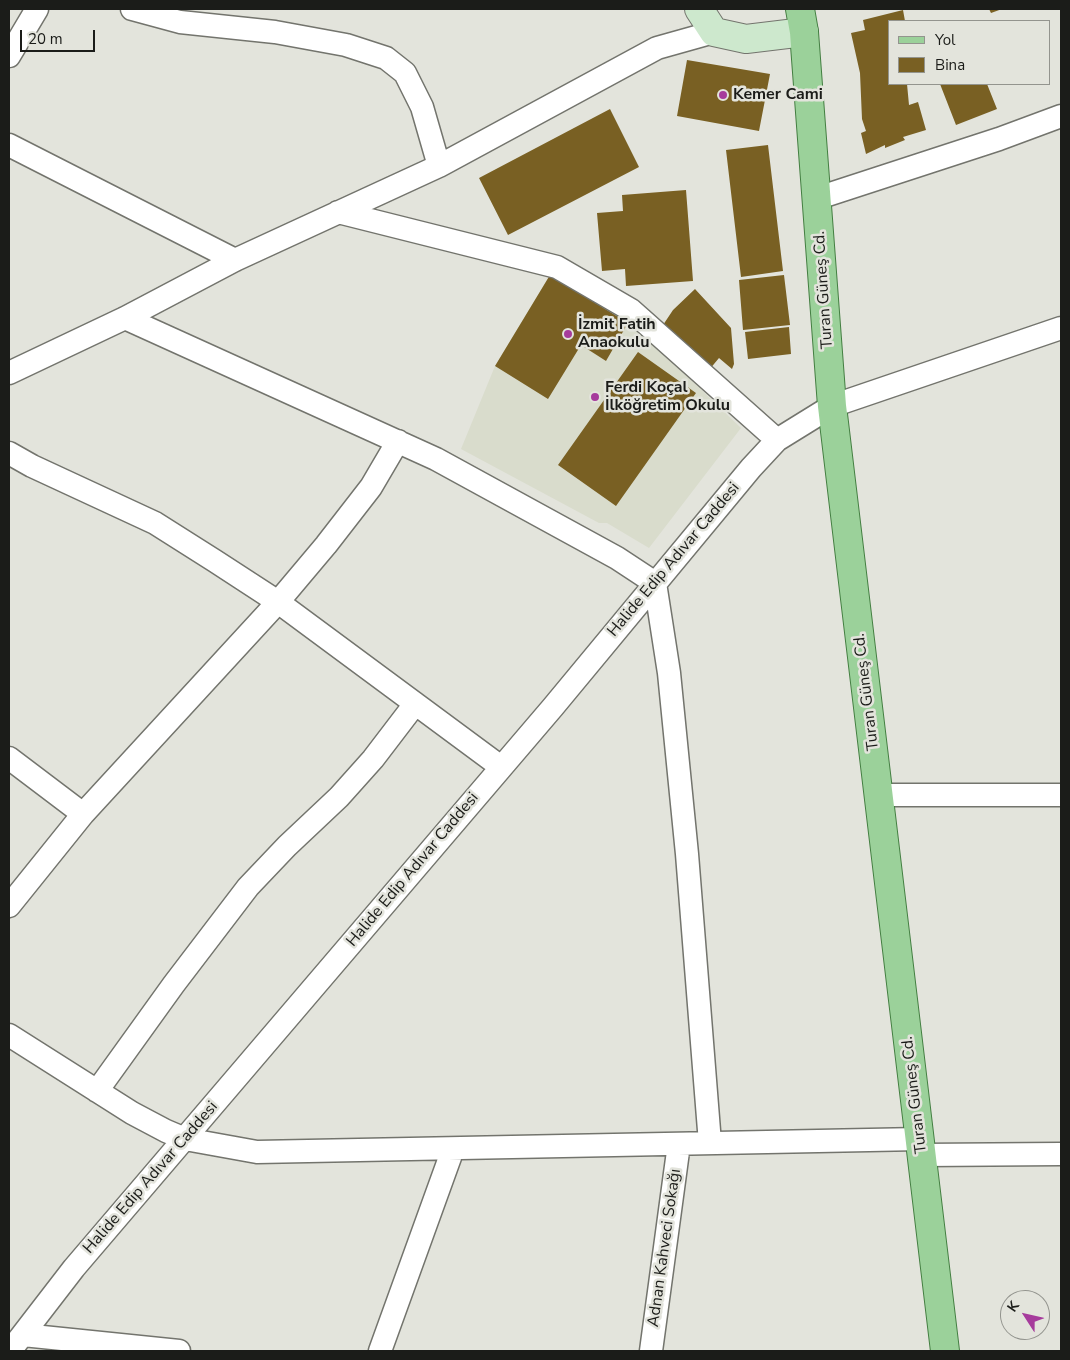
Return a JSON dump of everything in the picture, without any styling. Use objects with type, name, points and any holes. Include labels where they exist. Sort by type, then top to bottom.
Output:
[{"type":"main road","points":[[699,9],[714,32],[746,39],[802,20]]},
{"type":"main road","name":"Turan Güneş Cd.","points":[[802,20],[818,198],[832,406],[945,1351]]},
{"type":"street","points":[[9,56],[37,9]]},
{"type":"street","points":[[132,9],[180,22],[275,32],[346,45],[386,58],[405,73],[422,107],[438,166]]},
{"type":"street","points":[[9,373],[125,318],[235,260],[438,166],[657,48],[714,32]]},
{"type":"street","points":[[818,198],[999,139],[1061,116]]},
{"type":"street","points":[[9,145],[235,260]]},
{"type":"street","points":[[338,212],[557,267],[631,310],[777,440]]},
{"type":"street","points":[[125,318],[436,459],[617,558],[655,583],[669,673],[688,864],[710,1143]]},
{"type":"street","name":"Halide Edip Adıvar Caddesi","points":[[16,1343],[74,1268],[553,707],[751,468],[777,440],[832,406],[1061,328]]},
{"type":"street","points":[[9,906],[82,814],[278,602],[326,545],[371,487],[398,441]]},
{"type":"street","points":[[9,453],[32,466],[155,523],[278,602],[501,768]]},
{"type":"street","points":[[97,1091],[174,984],[248,888],[287,846],[339,797],[373,759],[415,704]]},
{"type":"street","points":[[9,758],[82,814]]},
{"type":"street","points":[[879,795],[1061,796]]},
{"type":"street","points":[[9,1035],[132,1113],[166,1132],[185,1139],[257,1152],[710,1143],[921,1147],[1061,1154]]},
{"type":"street","name":"Adnan Kahveci Sokağı","points":[[651,1351],[679,1144]]},
{"type":"street","points":[[380,1351],[453,1149]]},
{"type":"street","points":[[16,1343],[179,1351]]},
{"type":"shaded area","name":"Ferdi Koçal İlköğretim Okulu","points":[[550,275],[637,328],[741,428],[649,548],[607,523],[599,523],[461,449],[495,366]]},
{"type":"building","points":[[989,9],[1002,9],[991,13]]},
{"type":"building","points":[[903,10],[905,20],[888,20],[888,85],[907,85],[909,105],[918,102],[926,130],[903,137],[905,140],[885,148],[885,145],[866,154],[861,133],[866,131],[862,119],[860,73],[851,33],[865,30],[863,20]]},
{"type":"building","name":"Kemer Cami","points":[[687,60],[770,74],[759,131],[677,116]]},
{"type":"building","points":[[940,85],[987,85],[997,109],[956,125]]},
{"type":"building","points":[[610,109],[639,167],[508,235],[479,178]]},
{"type":"building","points":[[768,145],[783,271],[741,277],[726,150]]},
{"type":"building","points":[[686,190],[693,281],[626,286],[625,269],[602,271],[597,213],[623,211],[622,195]]},
{"type":"building","name":"İzmit Fatih Anaokulu","points":[[550,275],[628,323],[606,361],[581,345],[548,399],[495,366]]},
{"type":"building","points":[[784,275],[790,325],[743,330],[739,280]]},
{"type":"building","points":[[695,289],[731,328],[734,364],[732,369],[719,358],[709,370],[661,328],[673,310]]},
{"type":"building","points":[[789,327],[791,354],[748,359],[745,332]]},
{"type":"building","points":[[638,352],[696,393],[616,506],[558,465]]},
{"type":"place","name":"Kemer Cami","points":[[723,95]]},
{"type":"place","name":"İzmit Fatih Anaokulu","points":[[568,334]]},
{"type":"place","name":"Ferdi Koçal İlköğretim Okulu","points":[[595,397]]}]
